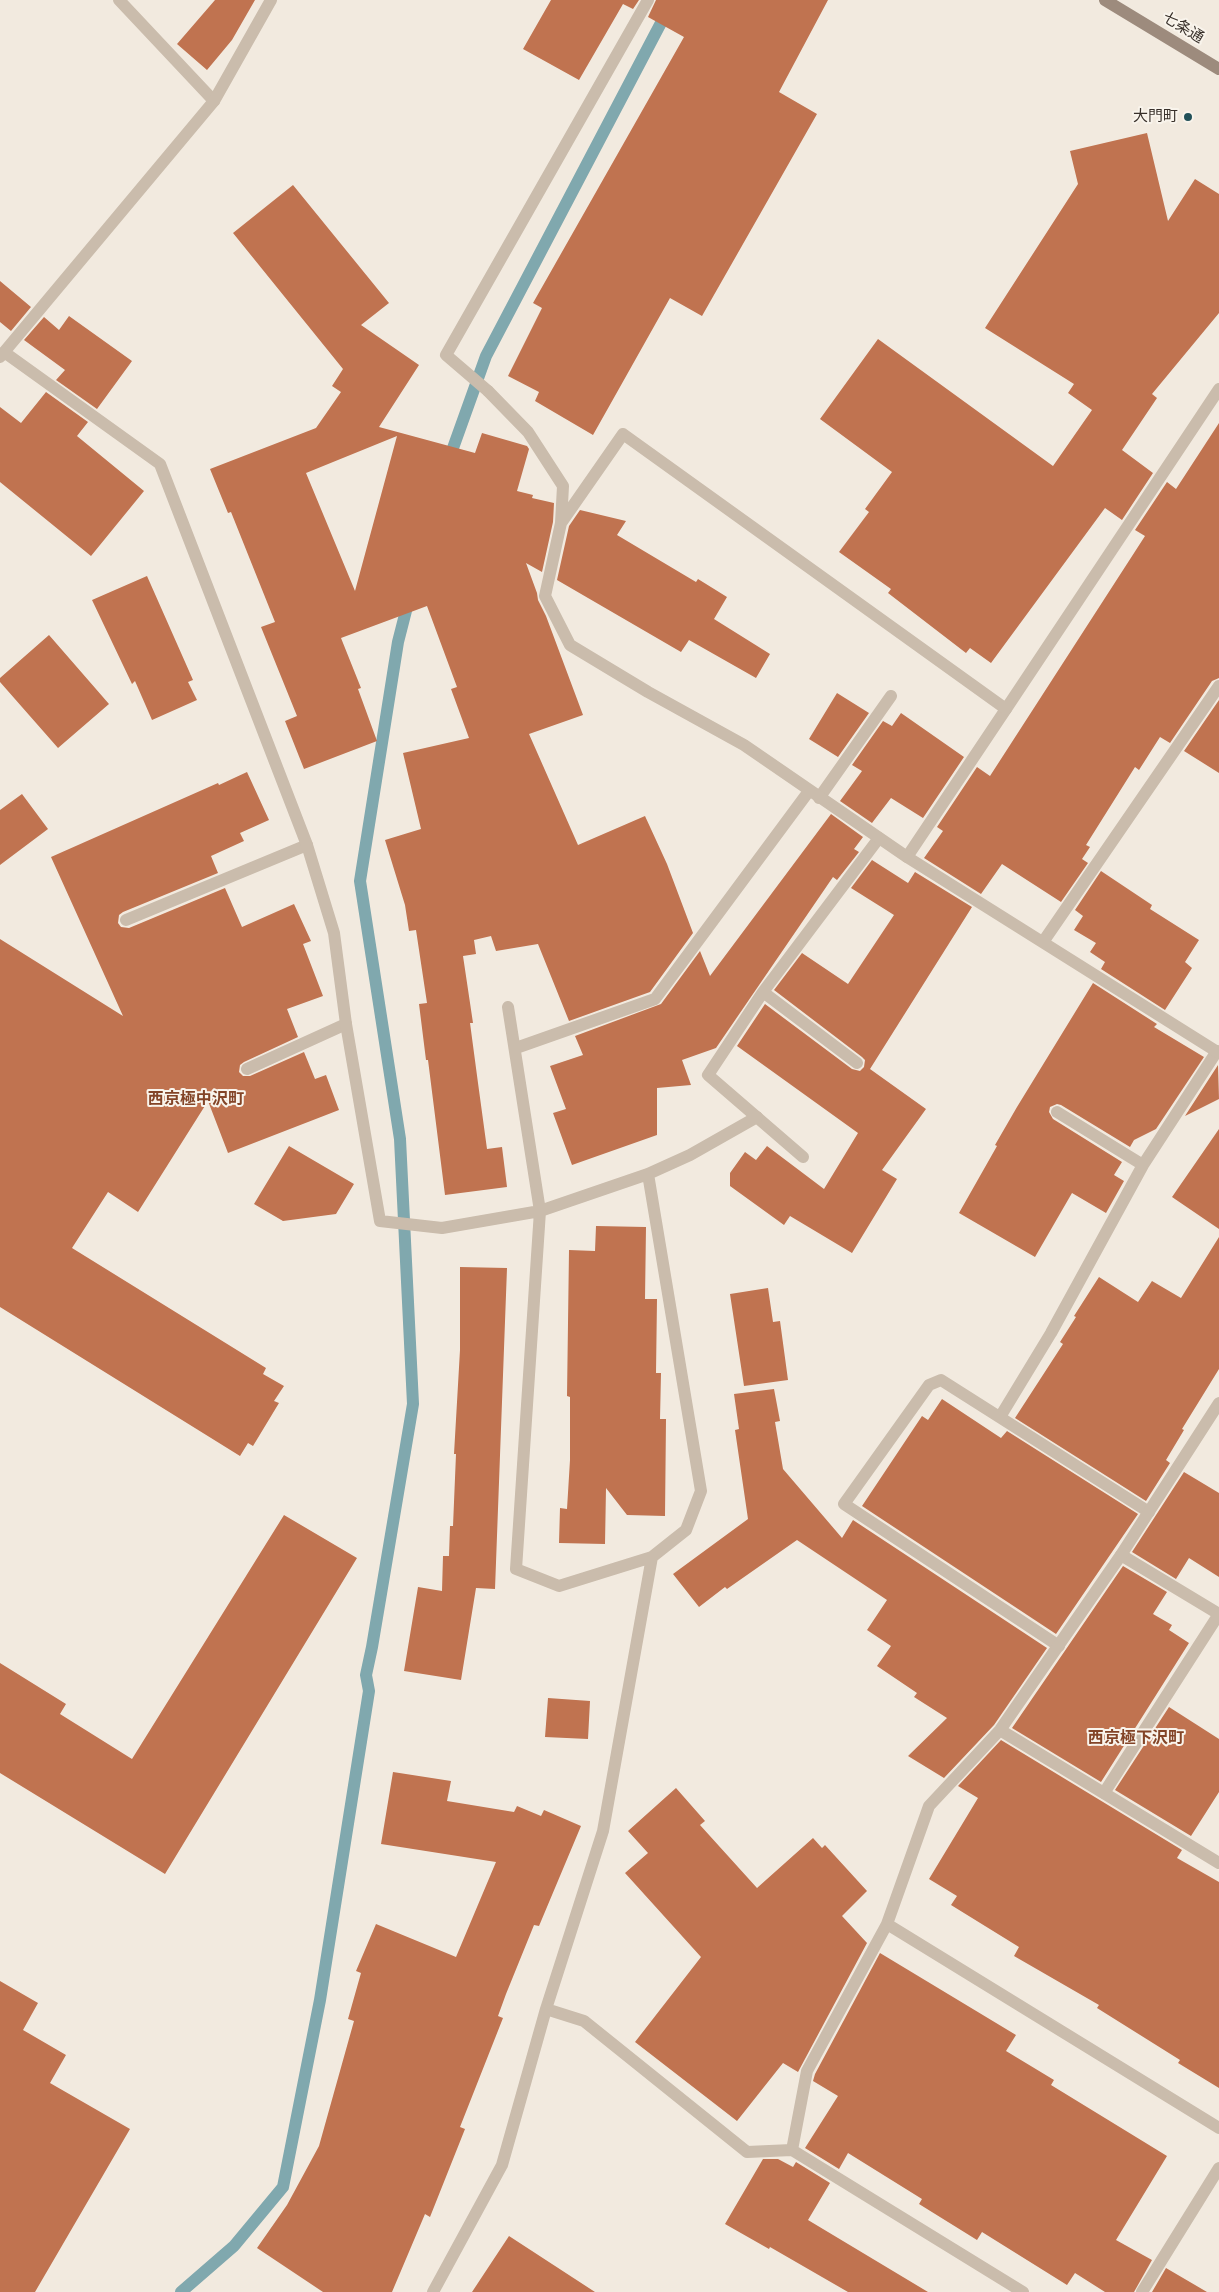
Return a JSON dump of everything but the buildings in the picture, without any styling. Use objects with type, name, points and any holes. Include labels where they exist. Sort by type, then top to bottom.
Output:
[{"type":"main road","name":"七条通","points":[[1105,0],[1219,69]]},
{"type":"street","points":[[119,0],[214,101]]},
{"type":"street","points":[[271,0],[214,101],[2,354],[160,464],[307,845],[334,933],[346,1024],[380,1221],[442,1228],[540,1211],[648,1174],[690,1155],[757,1117]]},
{"type":"street","points":[[648,0],[446,355],[488,391],[528,432],[563,486],[561,523],[545,596],[570,645],[648,692],[744,745],[814,795],[907,857],[1218,1052],[1143,1165],[1051,1333],[1000,1417]]},
{"type":"street","points":[[907,857],[1219,389]]},
{"type":"street","points":[[561,523],[623,434],[1006,709]]},
{"type":"street","points":[[1043,942],[1219,686]]},
{"type":"street","points":[[516,1048],[655,999],[891,696]]},
{"type":"street","points":[[803,1156],[708,1074],[763,992],[879,838]]},
{"type":"street","points":[[126,920],[307,845]]},
{"type":"street","points":[[763,992],[857,1063]]},
{"type":"street","points":[[508,1007],[516,1048],[540,1211],[516,1569],[559,1586],[652,1557],[686,1530],[701,1491],[648,1174]]},
{"type":"street","points":[[246,1069],[346,1024]]},
{"type":"street","points":[[1057,1112],[1143,1165]]},
{"type":"street","points":[[1059,1646],[844,1504],[929,1384],[941,1380],[1149,1512]]},
{"type":"street","points":[[792,2150],[807,2071],[887,1924],[928,1806],[1000,1730],[1121,1555],[1219,1403]]},
{"type":"street","points":[[1104,1794],[1219,1614],[1121,1555]]},
{"type":"street","points":[[433,2292],[502,2165],[546,2009],[603,1831],[652,1557]]},
{"type":"street","points":[[1000,1730],[1219,1863]]},
{"type":"street","points":[[887,1924],[1219,2128]]},
{"type":"street","points":[[546,2009],[584,2021],[746,2152],[792,2150],[1023,2292]]},
{"type":"street","points":[[1142,2292],[1219,2168]]},
{"type":"waterway","points":[[448,462],[486,356],[673,0]]},
{"type":"waterway","points":[[181,2292],[234,2246],[283,2187],[320,2000],[369,1691],[366,1675],[413,1404],[400,1139],[360,881],[398,642],[409,599]]},
{"type":"place","name":"大門町","points":[[1188,117]]},
{"type":"district","name":"西京極中沢町","points":[[196,1100]]},
{"type":"district","name":"西京極下沢町","points":[[1136,1739]]}]
